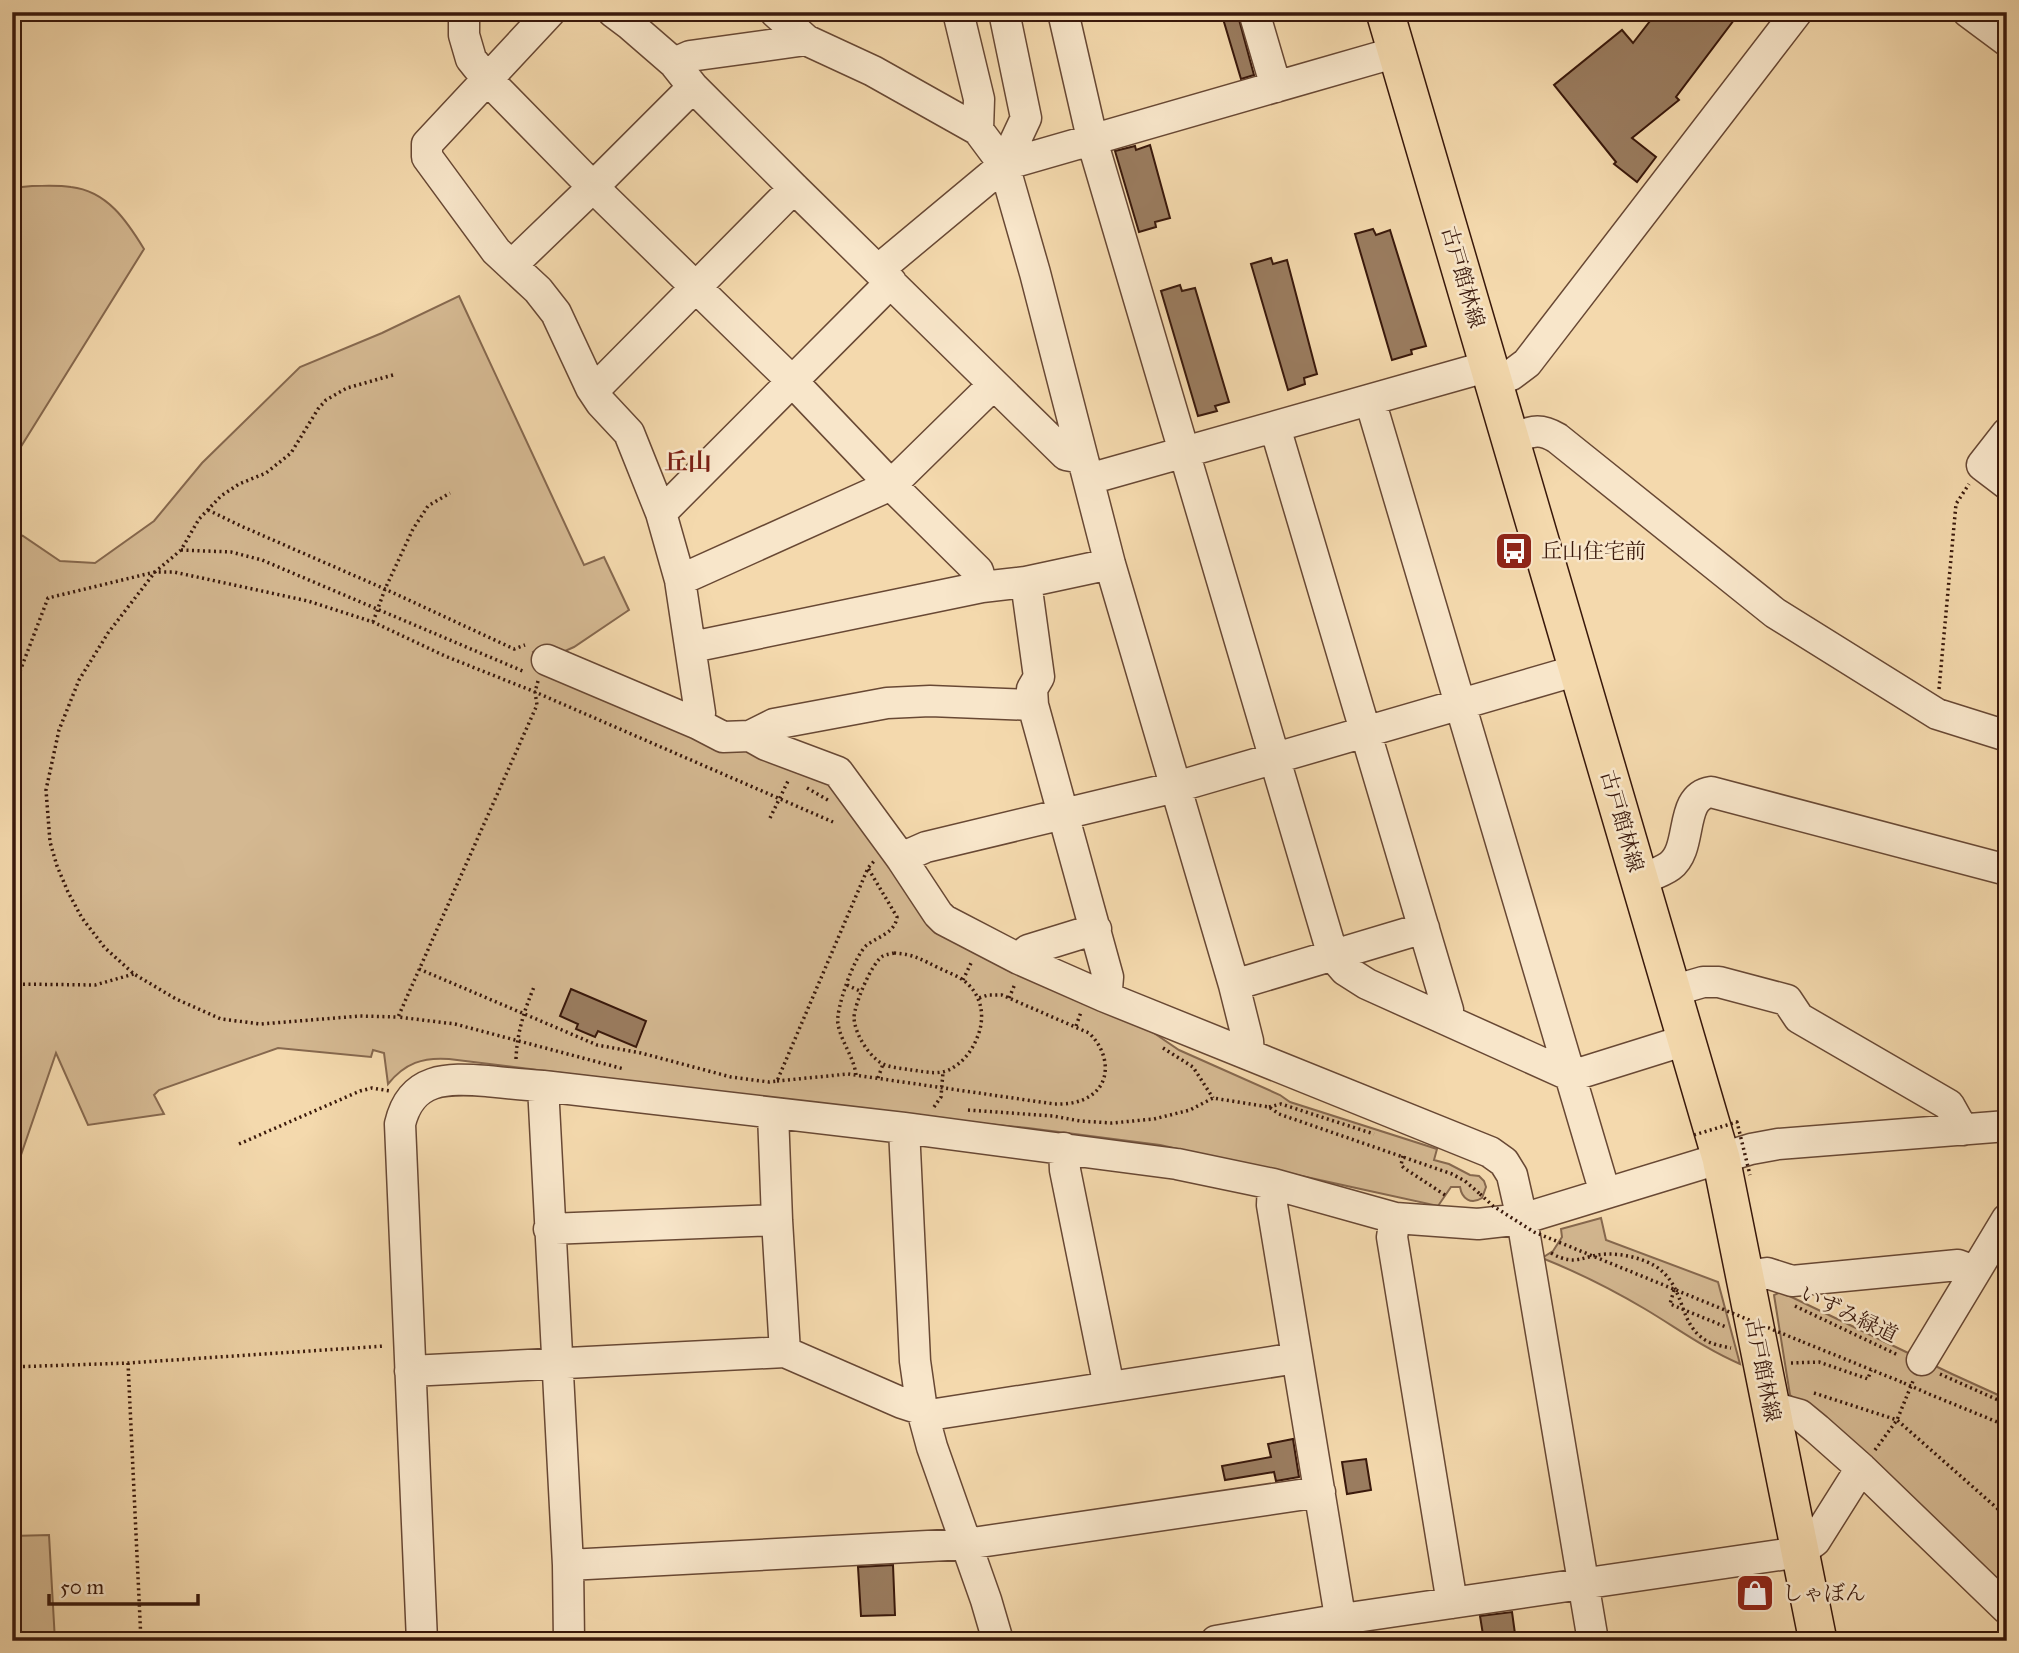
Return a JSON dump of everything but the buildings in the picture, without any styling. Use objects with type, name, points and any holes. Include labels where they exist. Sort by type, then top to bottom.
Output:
[{"type":"main road","name":"古戸館林線","points":[[1385,12],[1722,1156],[1818,1641]]},
{"type":"street","points":[[464,12],[464,35],[471,59],[486,79],[792,382],[978,571],[982,587]]},
{"type":"street","points":[[550,12],[427,144],[427,157],[496,251],[538,290],[556,313],[591,388],[629,433],[660,513],[680,580],[692,647],[700,713],[698,724]]},
{"type":"street","points":[[612,12],[674,63],[694,87],[794,188],[993,385],[1066,455],[1086,468],[1184,452],[1370,400],[1491,374],[1511,375],[1527,363],[1797,12]]},
{"type":"street","points":[[775,12],[806,40],[873,71],[978,130],[1004,164],[1111,564],[1234,985],[1249,1054]]},
{"type":"street","points":[[958,12],[979,99],[978,130]]},
{"type":"street","points":[[660,513],[792,382],[885,276],[1004,164],[1026,118],[1004,12]]},
{"type":"street","points":[[1063,12],[1092,140],[1333,956],[1345,970],[1367,984],[1571,1076],[1686,1040]]},
{"type":"street","points":[[1254,12],[1276,87]]},
{"type":"street","points":[[1968,12],[2007,41]]},
{"type":"street","points":[[1995,12],[2007,22]]},
{"type":"street","points":[[674,63],[690,57],[806,40]]},
{"type":"street","points":[[1004,164],[1396,52]]},
{"type":"street","points":[[512,265],[694,87]]},
{"type":"street","points":[[591,388],[598,386],[794,188]]},
{"type":"street","points":[[680,580],[891,485],[993,385]]},
{"type":"street","points":[[1370,400],[1605,1193]]},
{"type":"street","points":[[1275,427],[1448,1010],[1445,1019]]},
{"type":"street","points":[[1510,439],[1537,431],[1545,431],[1557,438],[1775,613],[1937,714],[2007,736]]},
{"type":"street","points":[[2007,433],[1982,465],[2007,484]]},
{"type":"street","points":[[692,647],[982,587],[1026,582],[1111,564]]},
{"type":"street","points":[[1026,582],[1038,677],[1032,689],[1033,705],[1108,977],[1107,989],[1093,1002]]},
{"type":"street","points":[[534,664],[698,724],[723,737],[750,736],[774,724],[887,703],[930,701],[1033,705]]},
{"type":"street","points":[[890,857],[1176,787],[1578,670]]},
{"type":"street","points":[[750,736],[766,745],[838,772],[890,857],[944,920],[1093,1002],[1249,1054],[1490,1152],[1504,1161],[1512,1175],[1522,1219],[1592,1641]]},
{"type":"street","points":[[1639,880],[1672,865],[1680,852],[1694,802],[1702,793],[1711,792],[2007,870]]},
{"type":"street","points":[[1234,985],[1424,928]]},
{"type":"street","points":[[1019,959],[1028,950],[1096,929]]},
{"type":"street","points":[[1672,990],[1703,982],[1719,982],[1787,1000],[1799,1018],[1949,1105],[1963,1130]]},
{"type":"street","points":[[422,1641],[400,1124],[407,1102],[423,1087],[445,1080],[469,1080],[775,1101],[904,1128],[1177,1164],[1273,1184],[1395,1218],[1478,1224],[1522,1219],[1722,1156],[1778,1144],[2007,1126]]},
{"type":"street","points":[[542,1086],[568,1564],[569,1641]]},
{"type":"street","points":[[775,1101],[777,1220],[785,1352]]},
{"type":"street","points":[[904,1128],[914,1349],[922,1410],[998,1641]]},
{"type":"street","points":[[1064,1148],[1065,1170],[1109,1387]]},
{"type":"street","points":[[1273,1184],[1272,1205],[1343,1630]]},
{"type":"street","points":[[1395,1218],[1392,1237],[1452,1603]]},
{"type":"street","points":[[1921,1362],[2007,1219]]},
{"type":"street","points":[[549,1229],[777,1220]]},
{"type":"street","points":[[1745,1276],[1767,1273],[1793,1280],[1958,1265],[1974,1271]]},
{"type":"street","points":[[409,1358],[558,1364],[785,1352],[902,1403],[936,1414],[1297,1358]]},
{"type":"street","points":[[1771,1410],[1800,1415],[1861,1468],[2007,1609]]},
{"type":"street","points":[[1216,1641],[1343,1630],[1452,1603],[1800,1552],[1815,1541],[1861,1468]]},
{"type":"street","points":[[568,1564],[966,1544],[1320,1492]]},
{"type":"path","points":[[393,374],[347,388],[326,400],[291,453],[266,472],[239,484],[221,496],[199,519],[181,550],[155,572],[108,633],[79,680],[59,730],[46,790],[50,842],[57,866],[82,918],[105,948],[134,974],[176,999],[222,1019],[261,1024],[360,1016],[398,1017],[455,1024],[625,1069]]},
{"type":"path","points":[[1937,714],[1956,504],[1982,465]]},
{"type":"path","points":[[373,622],[413,529],[428,506],[450,493]]},
{"type":"path","points":[[208,510],[514,649],[534,664]]},
{"type":"path","points":[[181,550],[231,552],[262,560],[377,609],[534,664]]},
{"type":"path","points":[[12,692],[48,598],[155,572],[174,572],[295,598],[373,622],[445,656],[535,692],[833,822]]},
{"type":"path","points":[[398,1017],[537,705],[534,664]]},
{"type":"path","points":[[12,714],[12,723]]},
{"type":"path","points":[[770,818],[789,779],[834,805]]},
{"type":"path","points":[[775,1101],[777,1081],[868,868],[890,857]]},
{"type":"path","points":[[856,1075],[837,1021],[857,955],[890,931],[897,921],[895,912],[868,868]]},
{"type":"path","points":[[894,953],[909,954],[963,980],[979,998],[982,1019],[973,1047],[966,1058],[954,1068],[931,1073],[884,1064],[866,1049],[854,1018],[872,969],[883,956],[894,953]]},
{"type":"path","points":[[963,980],[972,961],[983,966]]},
{"type":"path","points":[[419,968],[597,1045],[641,1053],[731,1077],[769,1082],[833,1074],[856,1075],[1054,1104],[1074,1103],[1095,1092],[1106,1070],[1105,1055],[1089,1032],[1002,995],[979,998]]},
{"type":"path","points":[[12,984],[95,985],[134,974]]},
{"type":"path","points":[[847,985],[862,992]]},
{"type":"path","points":[[515,1068],[523,1013],[534,987]]},
{"type":"path","points":[[1076,1026],[1093,1002]]},
{"type":"path","points":[[1160,1046],[1193,1067],[1213,1098]]},
{"type":"path","points":[[878,1078],[884,1064]]},
{"type":"path","points":[[941,1097],[943,1072]]},
{"type":"path","points":[[239,1144],[372,1088],[388,1090],[407,1102]]},
{"type":"path","points":[[961,1109],[1112,1123],[1154,1119],[1190,1110],[1213,1098],[1269,1107],[1281,1104],[1380,1136]]},
{"type":"path","points":[[1053,1116],[1054,1104]]},
{"type":"path","points":[[934,1107],[947,1108]]},
{"type":"path","points":[[1269,1107],[1279,1114],[1452,1174],[1465,1181],[1493,1206],[1534,1232],[2007,1426]]},
{"type":"path","points":[[1722,1156],[1737,1122],[1722,1156]]},
{"type":"path","points":[[1403,1156],[1401,1166],[1444,1195]]},
{"type":"path","points":[[1541,1243],[1555,1234]]},
{"type":"path","points":[[1548,1252],[1566,1260],[1606,1254],[1637,1258],[1653,1264],[1672,1281],[1689,1322],[1700,1337],[1717,1345],[1736,1349]]},
{"type":"path","points":[[1674,1290],[1670,1304],[1726,1327]]},
{"type":"path","name":"いずみ緑道","points":[[1789,1303],[2007,1404]]},
{"type":"path","name":"いずみ緑道","points":[[1784,1324],[1786,1337]]},
{"type":"path","points":[[12,1367],[409,1358]]},
{"type":"path","points":[[1790,1363],[1819,1362],[1868,1379],[1871,1370]]},
{"type":"path","points":[[1861,1468],[1897,1420],[1921,1362]]},
{"type":"path","points":[[128,1363],[141,1641]]},
{"type":"path","points":[[1802,1390],[1897,1420],[2007,1517]]},
{"type":"shaded area","points":[[71,187],[95,194],[115,209],[144,249],[12,461],[12,188]]},
{"type":"shaded area","points":[[459,296],[584,565],[604,557],[629,610],[574,647],[554,656],[539,649],[533,652],[537,663],[827,776],[934,922],[1151,1031],[1179,1050],[1290,1102],[1437,1149],[1434,1160],[1479,1176],[1484,1181],[1486,1187],[1482,1198],[1471,1201],[1465,1198],[1460,1187],[1451,1187],[1438,1206],[1160,1145],[449,1059],[431,1059],[415,1063],[401,1071],[388,1084],[384,1053],[373,1050],[371,1057],[278,1048],[159,1090],[154,1095],[164,1114],[88,1125],[56,1053],[21,1155],[12,1197],[12,532],[23,536],[60,561],[95,563],[154,521],[202,463],[300,367],[382,333]]},
{"type":"shaded area","points":[[1601,1218],[1606,1240],[1718,1282],[1740,1364],[1620,1295],[1542,1258],[1553,1251],[1562,1237],[1561,1229]]},
{"type":"shaded area","points":[[1781,1292],[2007,1399],[2007,1600],[1867,1462],[1790,1395],[1774,1295]]},
{"type":"shaded area","points":[[49,1535],[55,1641],[12,1641],[12,1536]]},
{"type":"place","name":"丘山住宅前","points":[[1514,551]]},
{"type":"place","name":"しゃぼん","points":[[1755,1593]]},
{"type":"district","name":"丘山","points":[[688,462]]}]
